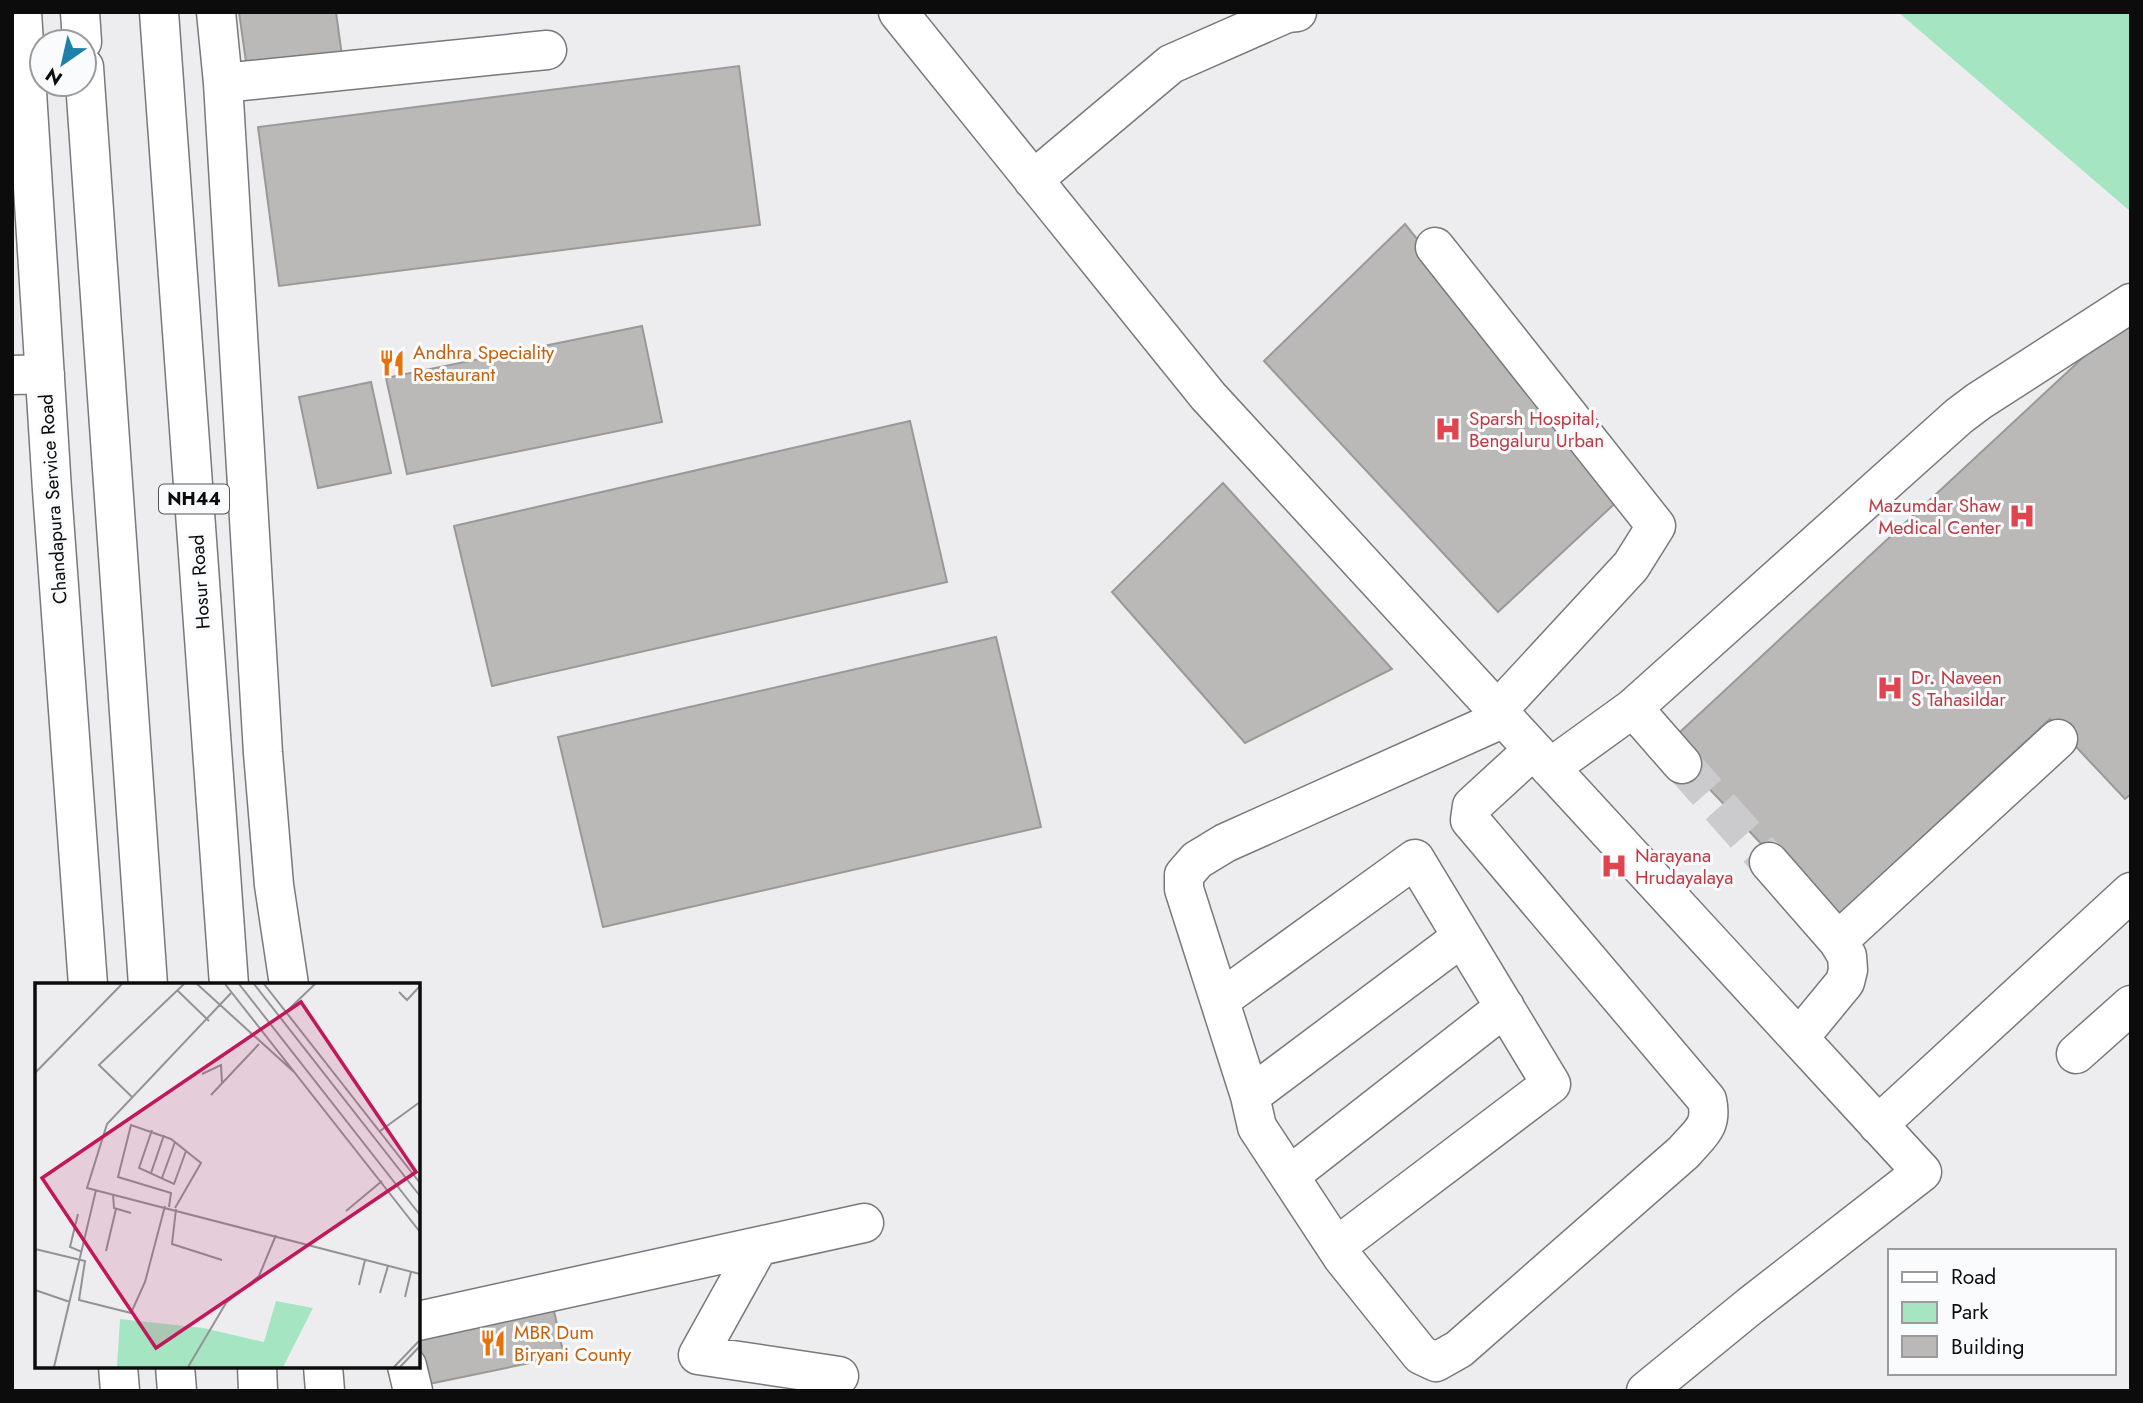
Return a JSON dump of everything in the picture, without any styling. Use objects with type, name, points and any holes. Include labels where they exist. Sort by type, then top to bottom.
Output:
[{"type":"main road","name":"Hosur Road","points":[[159,12],[229,983]]},
{"type":"main road","points":[[216,12],[223,83],[262,753],[274,885],[289,983]]},
{"type":"main road","points":[[898,12],[1208,396],[1922,1171],[1646,1391]]},
{"type":"main road","points":[[1033,180],[1171,64],[1287,13],[1297,12]]},
{"type":"main road","name":"Chandapura Service Road","points":[[25,39],[29,375],[88,983]]},
{"type":"main road","points":[[223,83],[547,50]]},
{"type":"main road","points":[[86,98],[148,983]]},
{"type":"main road","points":[[1435,247],[1656,526],[1631,566],[1501,714],[1225,843],[1197,860],[1184,876],[1184,889],[1250,1096],[1257,1127],[1336,1247],[1421,1355],[1436,1362],[1459,1349],[1684,1152],[1703,1132],[1710,1115],[1707,1100],[1470,820],[1472,806],[1542,759],[1633,708],[1959,416],[2131,303]]},
{"type":"main road","points":[[1633,708],[1682,764]]},
{"type":"main road","points":[[1838,941],[2059,739]]},
{"type":"main road","points":[[1220,1000],[1415,859],[1551,1084],[1336,1247]]},
{"type":"main road","points":[[1769,862],[1838,941],[1847,956],[1845,982],[1799,1038]]},
{"type":"main road","points":[[1878,1125],[2131,892]]},
{"type":"main road","points":[[1250,1096],[1462,937]]},
{"type":"main road","points":[[2076,1054],[2131,1005]]},
{"type":"main road","points":[[1289,1176],[1505,1007]]},
{"type":"main road","points":[[420,1321],[864,1223]]},
{"type":"main road","points":[[758,1247],[698,1355],[839,1376]]},
{"type":"main road","points":[[118,1368],[120,1391]]},
{"type":"main road","points":[[175,1368],[177,1391]]},
{"type":"main road","points":[[257,1368],[258,1391]]},
{"type":"main road","points":[[323,1368],[325,1391]]},
{"type":"main road","points":[[407,1368],[412,1391]]},
{"type":"green space","points":[[1898,12],[2131,12],[2131,212]]},
{"type":"building","points":[[239,12],[336,12],[342,56],[247,69]]},
{"type":"building","points":[[739,66],[760,225],[279,286],[258,127]]},
{"type":"building","name":"Sparsh Hospital, Bengaluru Urban","points":[[1405,224],[1623,496],[1498,612],[1264,361]]},
{"type":"building","name":"Mazumdar Shaw Medical Center","points":[[2131,313],[2131,794],[2125,799],[2050,719],[1833,920],[1667,744]]},
{"type":"building","points":[[642,326],[662,422],[407,474],[386,378]]},
{"type":"building","points":[[371,382],[391,473],[318,488],[299,397]]},
{"type":"building","points":[[910,421],[947,582],[492,686],[454,526]]},
{"type":"building","points":[[1223,483],[1392,669],[1245,743],[1112,592]]},
{"type":"building","points":[[996,637],[1041,827],[603,927],[558,737]]},
{"type":"building","points":[[552,1302],[564,1356],[424,1385],[420,1365],[420,1330]]},
{"type":"tunnel","points":[[1682,764],[1769,862]]},
{"type":"place","name":"Andhra Speciality Restaurant","points":[[392,363]]},
{"type":"place","name":"Sparsh Hospital, Bengaluru Urban","points":[[1448,429]]},
{"type":"place","name":"Mazumdar Shaw Medical Center","points":[[2022,516]]},
{"type":"place","name":"Dr. Naveen S Tahasildar","points":[[1890,688]]},
{"type":"place","name":"Narayana Hrudayalaya","points":[[1614,866]]},
{"type":"place","name":"MBR Dum Biryani County","points":[[493,1343]]}]
